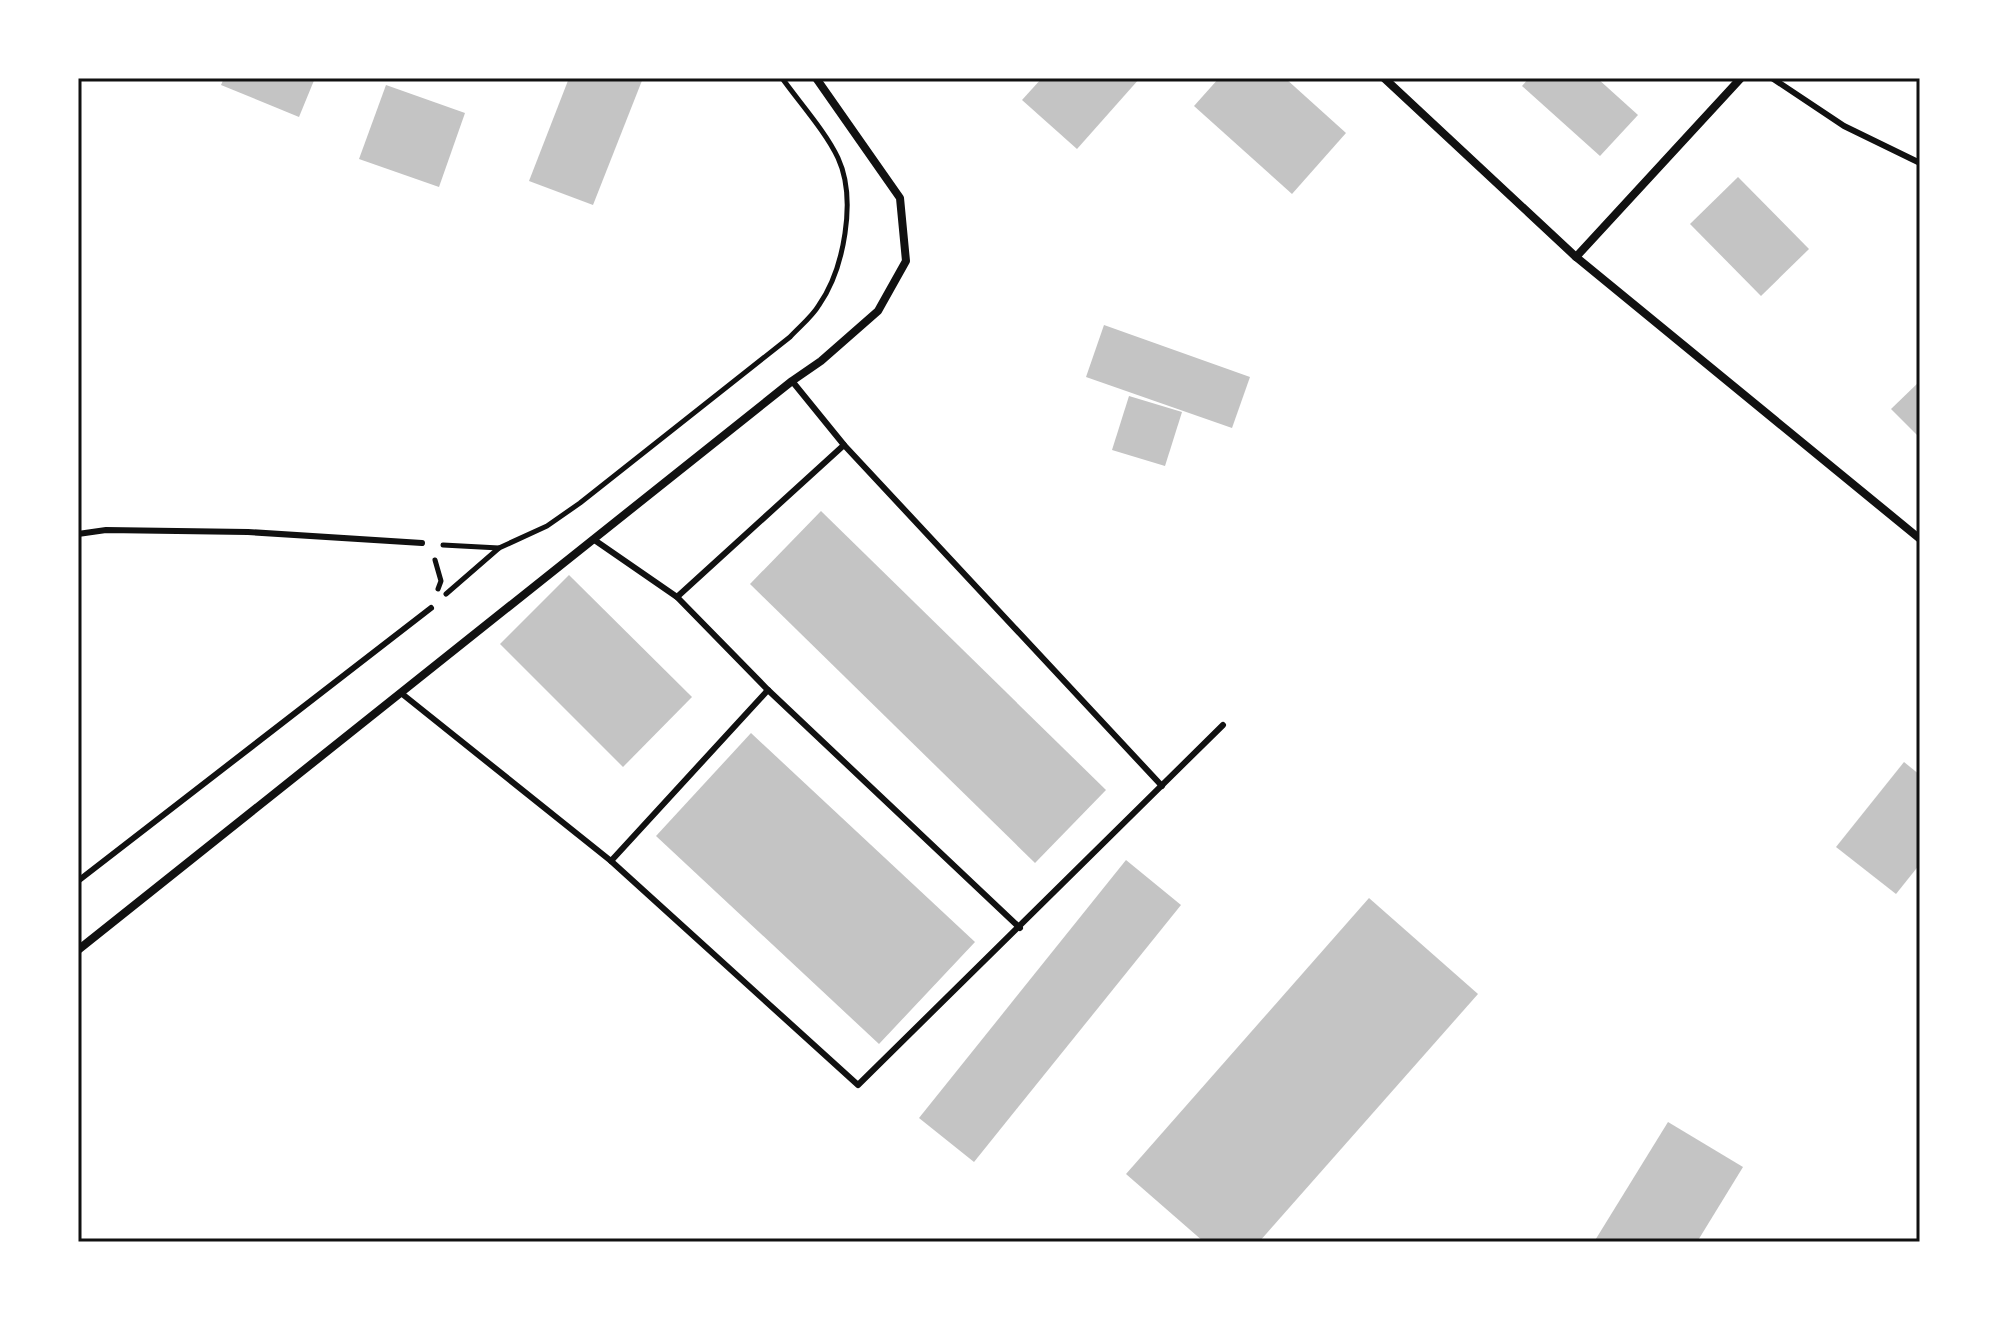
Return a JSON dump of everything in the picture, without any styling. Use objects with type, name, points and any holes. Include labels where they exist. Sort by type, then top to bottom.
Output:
[{"type":"street","points":[[78,950],[821,361],[878,311],[906,261],[900,198],[816,78]]},
{"type":"street","points":[[1384,78],[1576,257],[1920,539]]},
{"type":"street","points":[[1576,257],[1741,78]]},
{"type":"lane","points":[[1772,78],[1844,126],[1920,163]]},
{"type":"lane","points":[[792,381],[844,445],[1162,786]]},
{"type":"lane","points":[[677,597],[844,445]]},
{"type":"lane","points":[[78,534],[106,530],[248,532],[422,543]]},
{"type":"lane","points":[[593,539],[677,597],[768,690],[1020,928]]},
{"type":"lane","points":[[78,881],[431,608]]},
{"type":"lane","points":[[611,861],[768,690]]},
{"type":"lane","points":[[401,693],[611,861],[858,1085],[1223,725]]},
{"type":"path","points":[[431,608],[499,548],[547,526],[580,503],[790,337],[819,306],[837,267],[845,228],[848,190],[837,155],[782,78]]},
{"type":"path","points":[[422,543],[499,548]]},
{"type":"path","points":[[422,543],[436,561],[441,581],[431,608]]},
{"type":"building","points":[[224,78],[315,78],[299,117],[221,85]]},
{"type":"building","points":[[569,78],[643,78],[593,205],[529,181]]},
{"type":"building","points":[[1042,78],[1140,78],[1077,149],[1022,100]]},
{"type":"building","points":[[1219,78],[1285,78],[1346,133],[1292,194],[1194,106]]},
{"type":"building","points":[[1529,78],[1597,78],[1638,115],[1600,156],[1522,86]]},
{"type":"building","points":[[386,85],[465,113],[439,187],[359,159]]},
{"type":"building","points":[[1738,177],[1809,249],[1761,296],[1690,224]]},
{"type":"building","points":[[1104,325],[1250,377],[1232,428],[1086,377]]},
{"type":"building","points":[[1920,381],[1920,438],[1891,409]]},
{"type":"building","points":[[1129,396],[1182,412],[1165,466],[1112,450]]},
{"type":"building","points":[[821,511],[1106,790],[1035,863],[750,584]]},
{"type":"building","points":[[569,575],[692,697],[623,767],[500,644]]},
{"type":"building","points":[[751,733],[975,942],[879,1044],[656,836]]},
{"type":"building","points":[[1904,762],[1920,775],[1920,864],[1896,894],[1836,847]]},
{"type":"building","points":[[1126,860],[1181,905],[974,1162],[919,1118]]},
{"type":"building","points":[[1369,898],[1478,994],[1259,1242],[1204,1242],[1126,1174]]},
{"type":"building","points":[[1668,1122],[1743,1167],[1697,1242],[1594,1242]]}]
